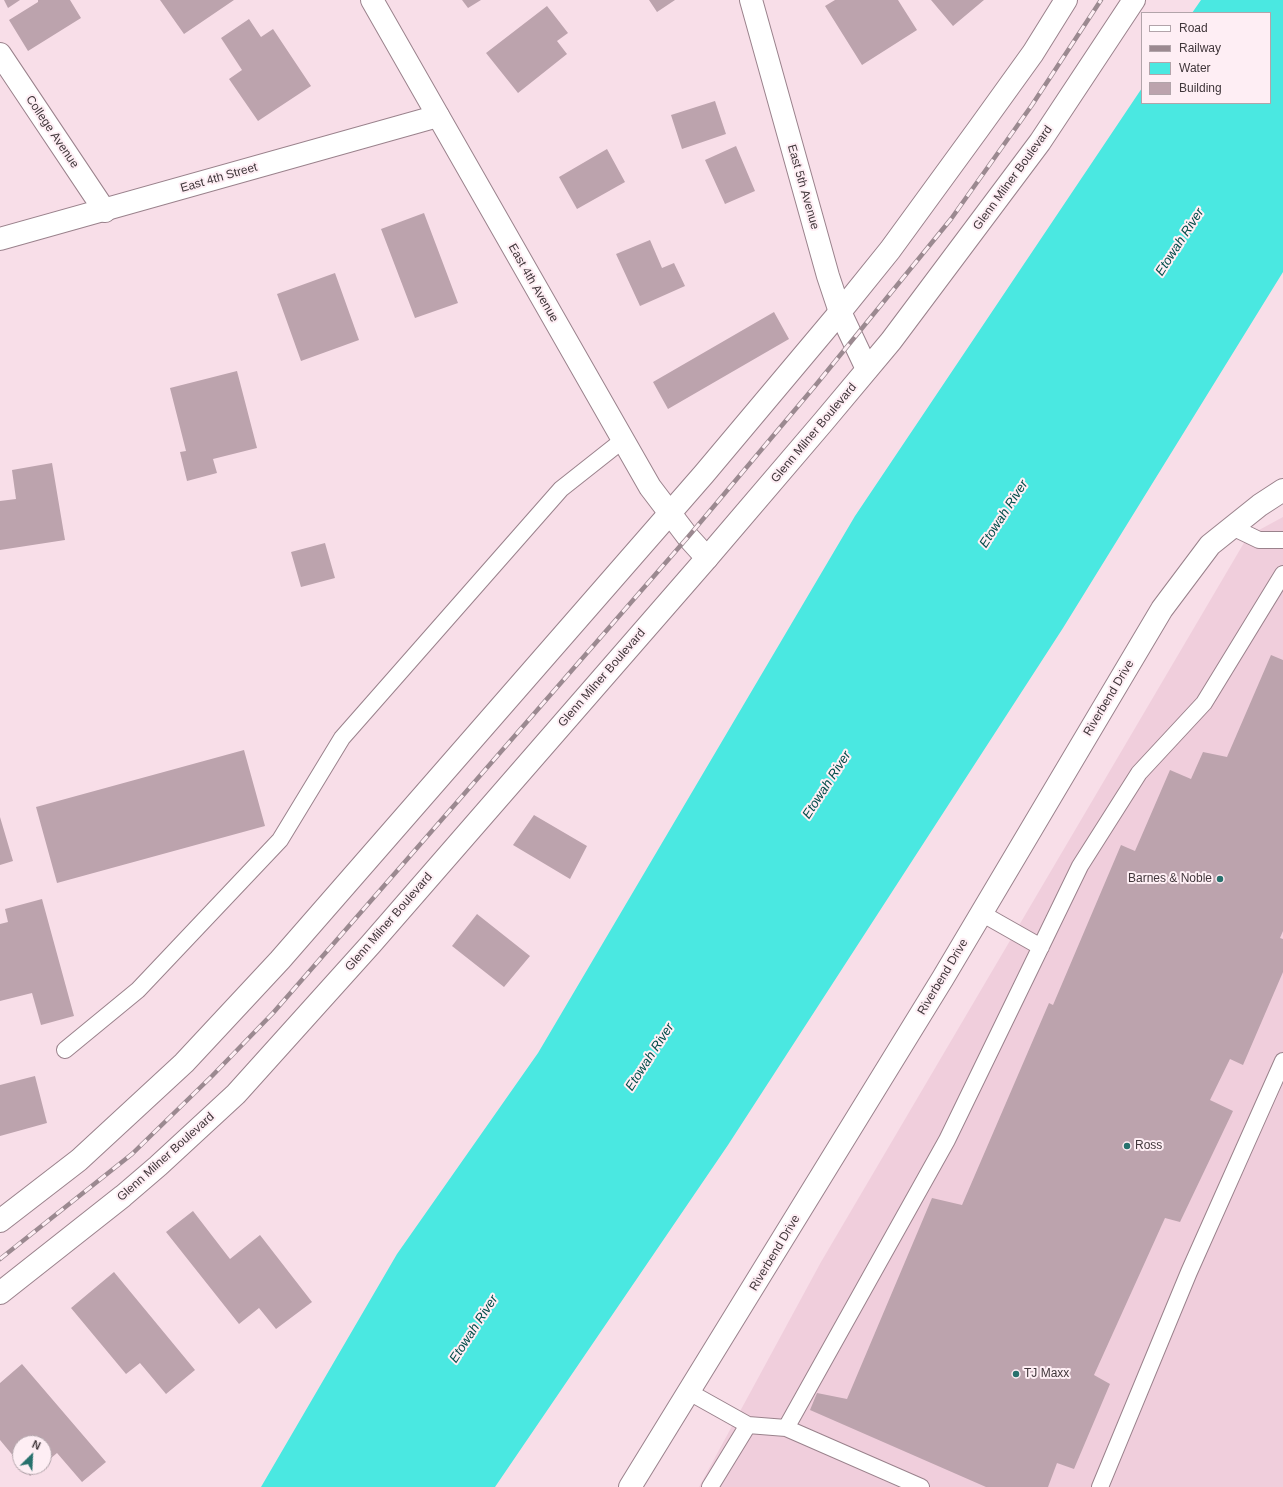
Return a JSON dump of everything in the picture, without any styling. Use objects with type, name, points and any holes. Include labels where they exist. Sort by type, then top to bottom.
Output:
[{"type":"street","name":"East 4th Avenue","points":[[372,0],[650,487],[688,537],[707,558]]},
{"type":"street","name":"East 5th Avenue","points":[[751,0],[825,268],[840,312],[867,370]]},
{"type":"street","points":[[0,1222],[79,1160],[184,1063],[280,960],[670,512],[840,312],[890,250],[970,140],[1033,53],[1066,0]]},
{"type":"street","name":"Glenn Milner Boulevard","points":[[0,1293],[129,1191],[236,1094],[371,944],[707,558],[867,370],[978,226],[1040,142],[1134,0]]},
{"type":"street","name":"College Avenue","points":[[0,54],[104,211]]},
{"type":"street","name":"East 4th Street","points":[[0,240],[438,116]]},
{"type":"street","name":"Riverbend Drive","points":[[630,1487],[982,913],[1162,609],[1210,545],[1283,490]]},
{"type":"lane","points":[[65,1050],[138,990],[280,840],[342,738],[561,489],[624,440]]},
{"type":"lane","points":[[1232,527],[1259,540],[1283,540]]},
{"type":"lane","points":[[786,1428],[947,1140],[1080,866],[1139,773],[1204,703],[1283,574]]},
{"type":"lane","points":[[982,913],[1041,947]]},
{"type":"lane","points":[[1100,1487],[1189,1272],[1283,1061]]},
{"type":"lane","points":[[689,1392],[748,1425],[786,1428],[921,1487]]},
{"type":"lane","points":[[710,1487],[748,1425]]},
{"type":"shaded area","points":[[1283,517],[1283,1487],[699,1487],[821,1262],[1248,536]]},
{"type":"water","name":"Etowah River","points":[[1201,0],[1283,0],[1283,272],[1063,628],[728,1145],[495,1487],[261,1487],[397,1254],[538,1053],[855,516],[1141,89],[1141,104],[1271,104],[1271,12],[1193,12]]},
{"type":"building","points":[[4,0],[20,0],[8,8]]},
{"type":"building","points":[[38,0],[70,0],[81,18],[28,51],[9,20],[38,2]]},
{"type":"building","points":[[160,0],[234,0],[184,34]]},
{"type":"building","points":[[462,0],[481,0],[468,8]]},
{"type":"building","points":[[649,0],[675,0],[657,12]]},
{"type":"building","points":[[835,0],[898,0],[917,30],[862,65],[825,6]]},
{"type":"building","points":[[931,0],[984,0],[953,26]]},
{"type":"building","points":[[547,6],[568,33],[557,41],[567,54],[518,93],[486,53]]},
{"type":"building","points":[[249,19],[261,37],[273,29],[311,86],[258,121],[229,79],[242,70],[221,38]]},
{"type":"building","points":[[715,101],[726,134],[682,149],[671,115]]},
{"type":"building","points":[[736,146],[755,191],[725,204],[705,160]]},
{"type":"building","points":[[607,149],[625,182],[577,209],[559,177]]},
{"type":"building","points":[[424,213],[458,303],[415,318],[381,229]]},
{"type":"building","points":[[650,240],[662,268],[674,263],[685,286],[640,306],[616,254]]},
{"type":"building","points":[[335,273],[359,340],[301,361],[277,294]]},
{"type":"building","points":[[774,312],[789,339],[668,409],[653,382]]},
{"type":"building","points":[[237,371],[257,448],[213,459],[217,473],[187,481],[180,452],[186,451],[170,388]]},
{"type":"building","points":[[52,463],[65,540],[0,550],[0,501],[16,499],[12,470]]},
{"type":"building","points":[[325,543],[335,578],[301,587],[291,552]]},
{"type":"building","points":[[1271,655],[1283,660],[1283,931],[1280,938],[1283,939],[1283,972],[1243,1065],[1230,1059],[1210,1100],[1233,1111],[1180,1222],[1165,1218],[1094,1375],[1110,1384],[1074,1469],[1057,1463],[1048,1487],[986,1487],[810,1410],[817,1393],[847,1399],[932,1198],[962,1205],[1049,1003],[1053,1005],[1121,845],[1135,851],[1170,770],[1191,779],[1203,752],[1227,757]]},
{"type":"building","points":[[244,750],[265,826],[57,883],[36,807]]},
{"type":"building","points":[[534,815],[587,846],[570,879],[513,845]]},
{"type":"building","points":[[0,817],[13,861],[0,865]]},
{"type":"building","points":[[42,899],[74,1016],[41,1025],[32,993],[0,1001],[0,924],[8,922],[5,909]]},
{"type":"building","points":[[477,914],[530,956],[504,987],[452,946]]},
{"type":"building","points":[[35,1076],[47,1123],[0,1136],[0,1085]]},
{"type":"building","points":[[193,1211],[230,1259],[260,1235],[312,1302],[276,1329],[259,1308],[239,1324],[166,1232]]},
{"type":"building","points":[[114,1272],[195,1370],[166,1394],[140,1363],[126,1374],[71,1308]]},
{"type":"building","points":[[22,1364],[106,1462],[82,1482],[57,1453],[52,1457],[52,1435],[12,1435],[12,1454],[0,1440],[0,1383]]},
{"type":"railway","points":[[0,1259],[132,1154],[212,1076],[273,1013],[688,537],[815,386],[951,219],[1032,105],[1101,0]]},
{"type":"place","name":"Barnes & Noble","points":[[1220,879]]},
{"type":"place","name":"Ross","points":[[1127,1146]]},
{"type":"place","name":"TJ Maxx","points":[[1016,1374]]}]
